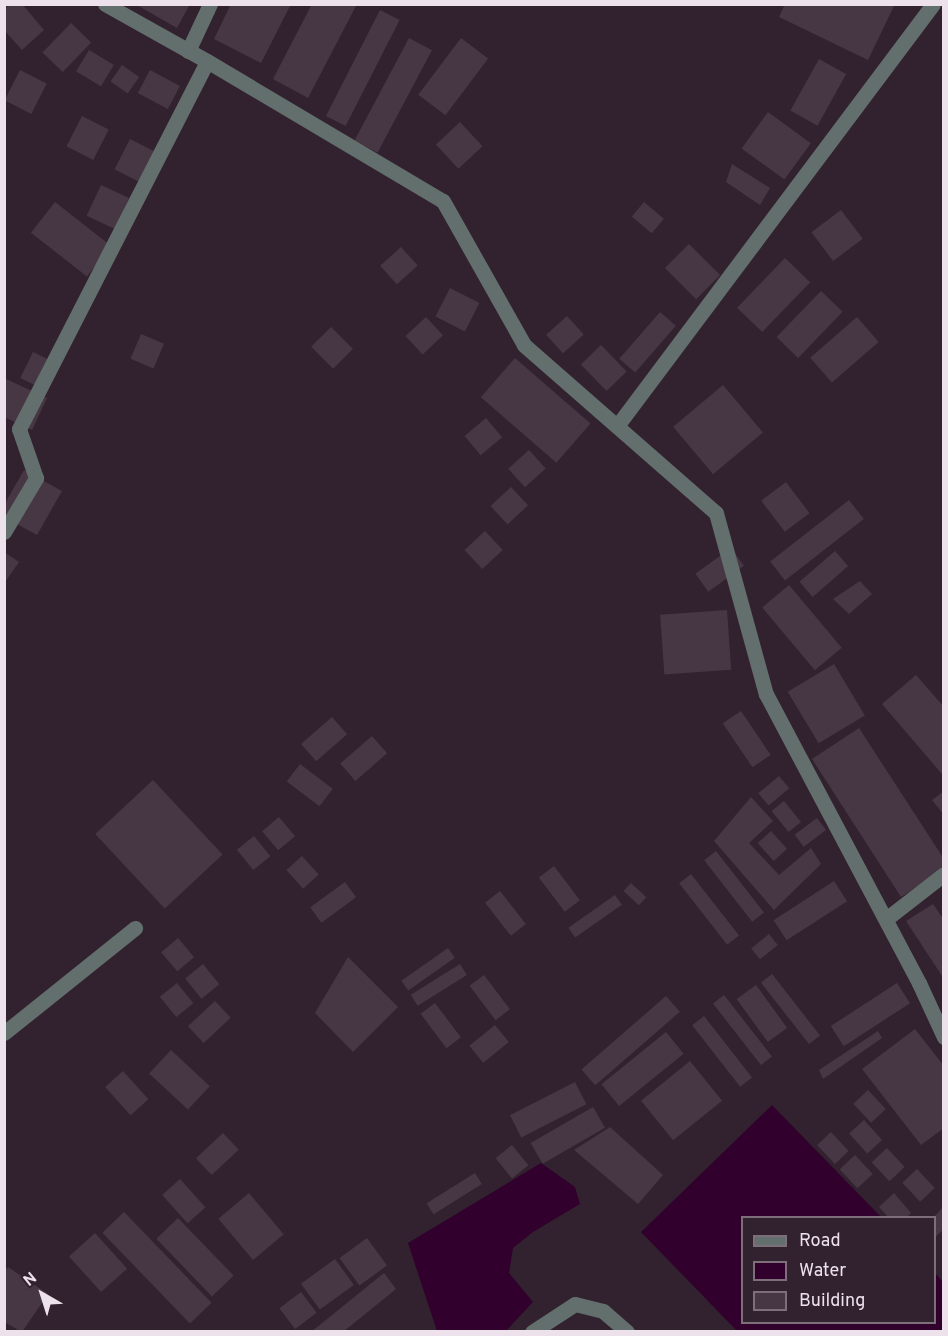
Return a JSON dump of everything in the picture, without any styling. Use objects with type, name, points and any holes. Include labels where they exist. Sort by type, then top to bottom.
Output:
[{"type":"street","points":[[105,4],[207,61],[442,201],[524,345],[716,513],[766,694],[886,919],[944,1037]]},
{"type":"street","points":[[188,51],[210,4]]},
{"type":"street","points":[[617,426],[933,4]]},
{"type":"street","points":[[4,532],[36,478],[19,429],[207,61]]},
{"type":"street","points":[[886,919],[944,874]]},
{"type":"street","points":[[4,1033],[135,928]]},
{"type":"street","points":[[531,1332],[575,1304],[603,1311],[627,1332]]},
{"type":"water","points":[[772,1105],[880,1216],[741,1216],[741,1324],[936,1324],[936,1274],[943,1282],[943,1331],[737,1331],[641,1232]]},
{"type":"water","points":[[541,1163],[575,1187],[580,1204],[533,1232],[513,1248],[509,1273],[533,1302],[506,1331],[437,1331],[408,1243]]},
{"type":"building","points":[[10,4],[22,4],[44,30],[22,50],[4,30],[4,10]]},
{"type":"building","points":[[135,4],[190,4],[177,28]]},
{"type":"building","points":[[231,4],[291,4],[261,63],[214,39]]},
{"type":"building","points":[[312,4],[357,4],[308,98],[273,79]]},
{"type":"building","points":[[785,4],[895,4],[868,60],[779,17]]},
{"type":"building","points":[[380,10],[400,20],[346,126],[326,116]]},
{"type":"building","points":[[71,23],[91,42],[63,72],[43,52]]},
{"type":"building","points":[[409,38],[432,50],[377,153],[355,140]]},
{"type":"building","points":[[461,38],[488,58],[445,115],[418,95]]},
{"type":"building","points":[[89,50],[114,65],[101,86],[76,71]]},
{"type":"building","points":[[819,59],[846,74],[818,126],[790,111]]},
{"type":"building","points":[[122,65],[139,77],[128,93],[111,81]]},
{"type":"building","points":[[20,70],[47,84],[31,114],[5,100]]},
{"type":"building","points":[[150,70],[180,86],[168,109],[138,93]]},
{"type":"building","points":[[768,112],[811,143],[784,180],[742,148]]},
{"type":"building","points":[[82,116],[109,130],[93,160],[67,146]]},
{"type":"building","points":[[460,122],[483,146],[458,169],[436,145]]},
{"type":"building","points":[[130,139],[157,153],[141,183],[115,169]]},
{"type":"building","points":[[732,164],[770,188],[760,205],[726,182]]},
{"type":"building","points":[[101,185],[129,198],[115,229],[87,216]]},
{"type":"building","points":[[55,202],[111,246],[87,276],[31,233]]},
{"type":"building","points":[[644,202],[664,219],[652,233],[632,217]]},
{"type":"building","points":[[841,210],[863,239],[833,261],[811,232]]},
{"type":"building","points":[[689,244],[720,275],[696,299],[665,268]]},
{"type":"building","points":[[401,247],[418,266],[397,284],[380,266]]},
{"type":"building","points":[[785,258],[810,282],[762,332],[737,308]]},
{"type":"building","points":[[450,288],[479,303],[465,331],[435,317]]},
{"type":"building","points":[[821,291],[843,312],[798,358],[777,337]]},
{"type":"building","points":[[660,312],[676,326],[635,373],[619,359]]},
{"type":"building","points":[[567,316],[584,335],[563,353],[546,335]]},
{"type":"building","points":[[426,317],[443,335],[423,354],[406,336]]},
{"type":"building","points":[[857,317],[879,342],[832,383],[810,358]]},
{"type":"building","points":[[331,327],[353,349],[333,369],[311,347]]},
{"type":"building","points":[[141,334],[164,344],[153,369],[130,359]]},
{"type":"building","points":[[601,345],[627,372],[607,391],[581,364]]},
{"type":"building","points":[[33,352],[55,363],[43,389],[20,378]]},
{"type":"building","points":[[515,358],[590,424],[556,463],[481,397]]},
{"type":"building","points":[[4,378],[47,398],[32,430],[4,417]]},
{"type":"building","points":[[723,385],[763,432],[713,474],[673,427]]},
{"type":"building","points":[[486,418],[502,437],[481,455],[465,436]]},
{"type":"building","points":[[529,450],[546,469],[525,487],[508,469]]},
{"type":"building","points":[[24,470],[62,491],[37,535],[4,517],[4,505]]},
{"type":"building","points":[[786,482],[809,513],[785,532],[761,501]]},
{"type":"building","points":[[511,487],[528,505],[508,524],[491,506]]},
{"type":"building","points":[[849,500],[864,519],[785,580],[770,562]]},
{"type":"building","points":[[485,531],[503,550],[482,569],[465,550]]},
{"type":"building","points":[[731,548],[744,566],[708,592],[695,574]]},
{"type":"building","points":[[835,551],[848,566],[813,597],[800,582]]},
{"type":"building","points":[[4,552],[19,562],[4,584]]},
{"type":"building","points":[[860,581],[872,594],[849,614],[833,599]]},
{"type":"building","points":[[789,585],[842,648],[815,670],[762,607]]},
{"type":"building","points":[[727,610],[731,670],[664,675],[660,615]]},
{"type":"building","points":[[834,664],[865,715],[819,743],[788,692]]},
{"type":"building","points":[[916,675],[944,707],[942,774],[882,704]]},
{"type":"building","points":[[741,711],[771,755],[752,767],[723,723]]},
{"type":"building","points":[[332,717],[347,734],[316,761],[301,744]]},
{"type":"building","points":[[859,728],[944,859],[944,869],[901,897],[812,759]]},
{"type":"building","points":[[372,736],[387,753],[355,781],[340,764]]},
{"type":"building","points":[[300,764],[333,789],[320,806],[287,782]]},
{"type":"building","points":[[779,776],[789,788],[769,806],[758,793]]},
{"type":"building","points":[[153,780],[223,855],[165,908],[95,834]]},
{"type":"building","points":[[944,791],[944,815],[932,800]]},
{"type":"building","points":[[751,797],[773,821],[749,843],[779,875],[811,848],[821,864],[774,910],[714,841]]},
{"type":"building","points":[[784,801],[801,822],[789,832],[772,811]]},
{"type":"building","points":[[279,817],[295,836],[278,850],[262,831]]},
{"type":"building","points":[[817,818],[826,830],[804,847],[795,835]]},
{"type":"building","points":[[771,831],[787,849],[774,861],[758,843]]},
{"type":"building","points":[[254,836],[270,856],[253,870],[237,850]]},
{"type":"building","points":[[716,851],[764,912],[752,922],[704,860]]},
{"type":"building","points":[[302,856],[319,875],[303,889],[286,870]]},
{"type":"building","points":[[554,866],[580,900],[565,912],[539,877]]},
{"type":"building","points":[[691,874],[739,935],[727,945],[679,883]]},
{"type":"building","points":[[834,881],[847,901],[787,940],[774,920]]},
{"type":"building","points":[[345,882],[356,897],[321,923],[310,907]]},
{"type":"building","points":[[631,883],[646,897],[639,905],[623,891]]},
{"type":"building","points":[[500,891],[526,924],[511,936],[485,903]]},
{"type":"building","points":[[615,895],[622,905],[575,938],[568,928]]},
{"type":"building","points":[[933,904],[944,920],[944,979],[906,921]]},
{"type":"building","points":[[769,934],[778,945],[760,959],[751,948]]},
{"type":"building","points":[[178,938],[194,957],[177,971],[161,952]]},
{"type":"building","points":[[448,948],[455,958],[408,991],[401,981]]},
{"type":"building","points":[[348,957],[398,1007],[353,1052],[315,1013]]},
{"type":"building","points":[[203,964],[219,984],[201,999],[185,978]]},
{"type":"building","points":[[460,964],[467,975],[418,1006],[411,995]]},
{"type":"building","points":[[772,974],[820,1035],[809,1044],[761,983]]},
{"type":"building","points":[[484,975],[510,1009],[496,1020],[470,986]]},
{"type":"building","points":[[177,983],[193,1003],[176,1017],[160,997]]},
{"type":"building","points":[[897,983],[910,1003],[844,1046],[831,1026]]},
{"type":"building","points":[[756,985],[787,1028],[768,1042],[737,999]]},
{"type":"building","points":[[724,995],[772,1056],[761,1065],[713,1004]]},
{"type":"building","points":[[666,996],[680,1012],[595,1085],[581,1069]]},
{"type":"building","points":[[215,1001],[231,1018],[204,1043],[188,1026]]},
{"type":"building","points":[[435,1003],[461,1037],[447,1048],[421,1014]]},
{"type":"building","points":[[704,1016],[752,1077],[740,1087],[692,1025]]},
{"type":"building","points":[[495,1025],[509,1042],[483,1063],[469,1046]]},
{"type":"building","points":[[915,1029],[944,1066],[944,1128],[921,1145],[862,1069]]},
{"type":"building","points":[[878,1031],[882,1038],[823,1079],[819,1070]]},
{"type":"building","points":[[666,1032],[684,1054],[619,1106],[601,1084]]},
{"type":"building","points":[[171,1050],[210,1086],[188,1110],[149,1073]]},
{"type":"building","points":[[690,1061],[722,1101],[673,1140],[641,1101]]},
{"type":"building","points":[[123,1071],[148,1099],[131,1115],[105,1087]]},
{"type":"building","points":[[575,1082],[586,1104],[521,1137],[510,1115]]},
{"type":"building","points":[[868,1090],[886,1109],[871,1123],[853,1104]]},
{"type":"building","points":[[593,1107],[605,1128],[543,1164],[531,1143]]},
{"type":"building","points":[[864,1120],[882,1140],[867,1153],[849,1133]]},
{"type":"building","points":[[610,1127],[663,1175],[638,1204],[574,1150]]},
{"type":"building","points":[[831,1132],[849,1151],[835,1164],[817,1145]]},
{"type":"building","points":[[223,1133],[239,1150],[212,1175],[196,1158]]},
{"type":"building","points":[[512,1145],[528,1165],[512,1178],[496,1158]]},
{"type":"building","points":[[887,1148],[905,1167],[889,1181],[872,1162]]},
{"type":"building","points":[[855,1155],[873,1174],[857,1188],[840,1169]]},
{"type":"building","points":[[917,1169],[935,1188],[920,1202],[902,1183]]},
{"type":"building","points":[[475,1173],[482,1184],[434,1214],[427,1203]]},
{"type":"building","points":[[180,1179],[205,1207],[188,1223],[162,1195]]},
{"type":"building","points":[[249,1193],[284,1234],[253,1260],[218,1219]]},
{"type":"building","points":[[894,1193],[911,1213],[908,1216],[887,1216],[879,1207]]},
{"type":"building","points":[[944,1206],[944,1229],[936,1236],[936,1216]]},
{"type":"building","points":[[124,1212],[212,1303],[190,1323],[102,1233]]},
{"type":"building","points":[[178,1218],[234,1276],[212,1296],[156,1239]]},
{"type":"building","points":[[95,1233],[127,1269],[101,1292],[69,1256]]},
{"type":"building","points":[[367,1238],[387,1266],[359,1285],[339,1258]]},
{"type":"building","points":[[335,1259],[354,1285],[320,1310],[301,1284]]},
{"type":"building","points":[[8,1267],[48,1294],[22,1332],[4,1322],[4,1272]]},
{"type":"building","points":[[384,1273],[396,1289],[343,1332],[311,1332]]},
{"type":"building","points":[[301,1292],[317,1313],[295,1329],[279,1308]]}]
